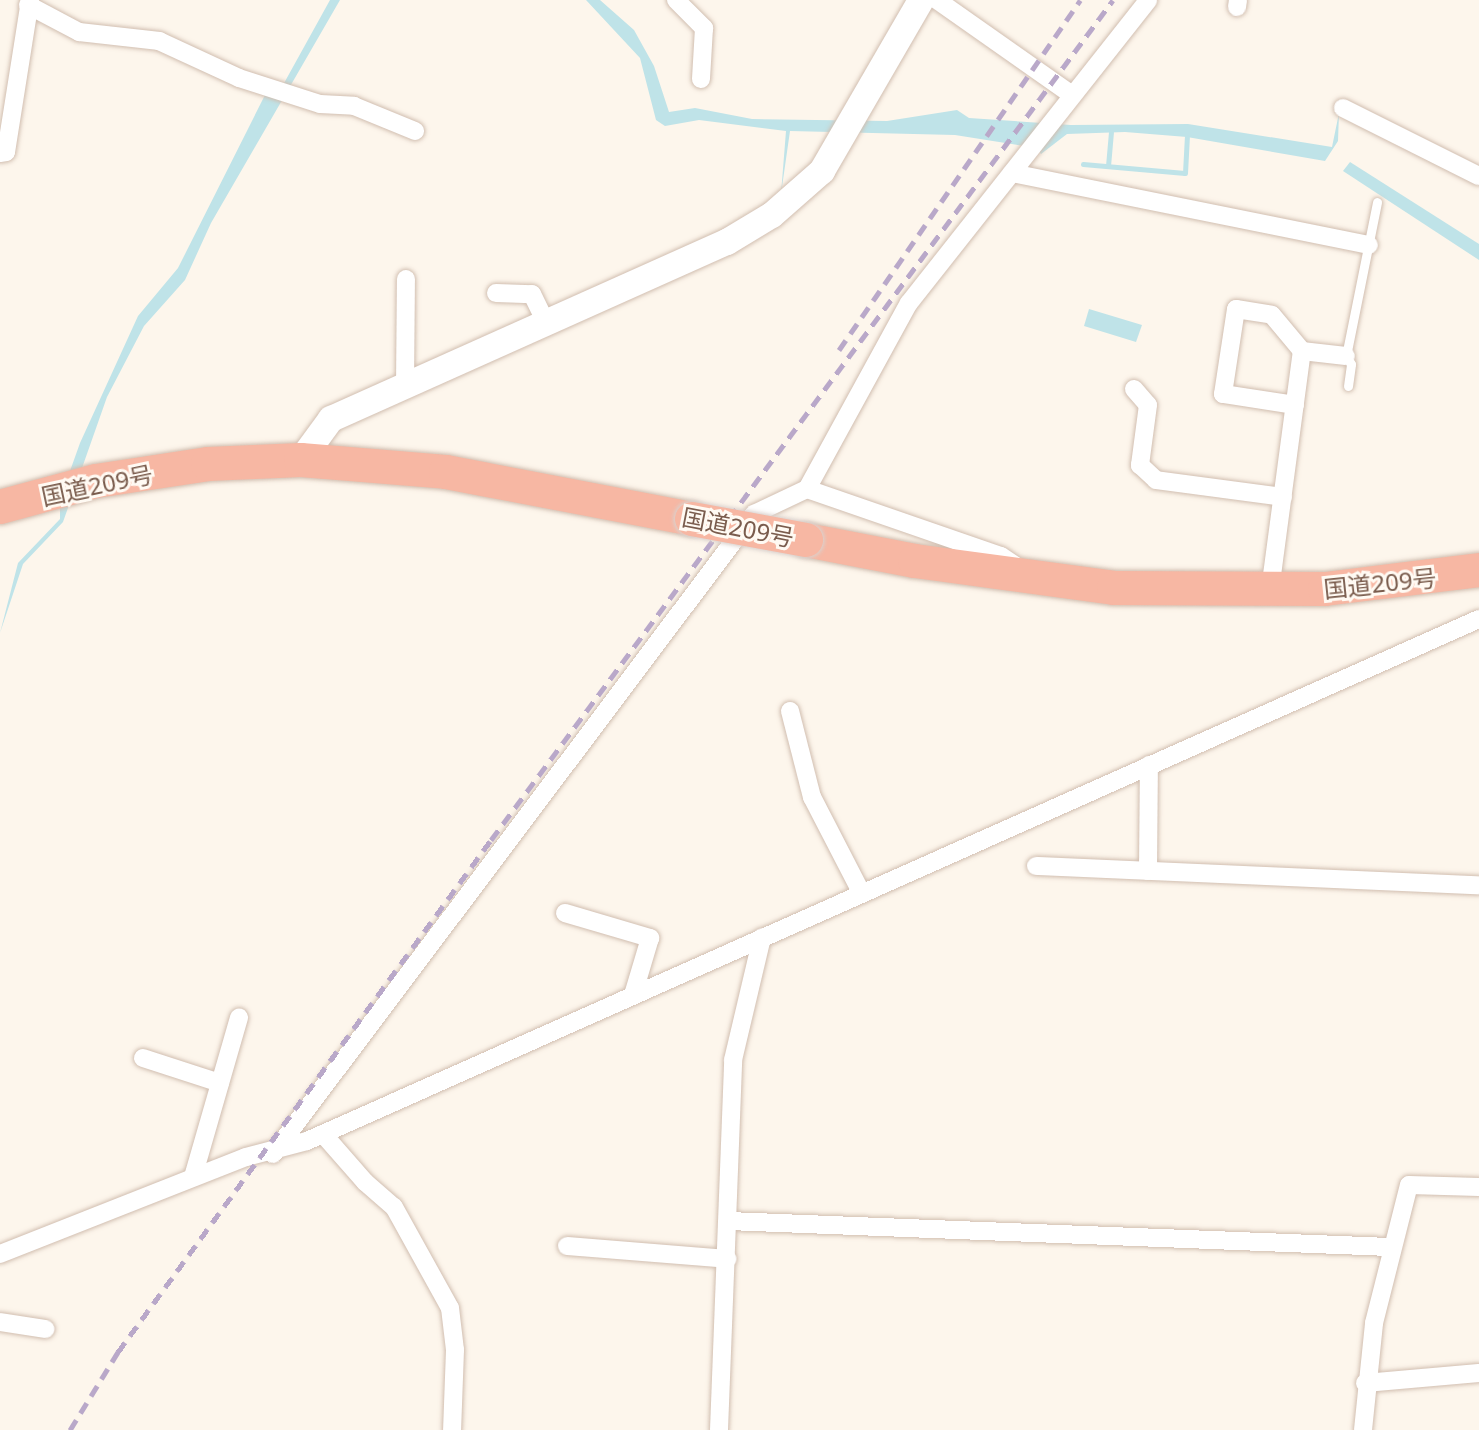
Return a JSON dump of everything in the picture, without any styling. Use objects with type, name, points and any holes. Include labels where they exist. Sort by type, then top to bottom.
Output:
[{"type":"highway","name":"国道209号","points":[[0,507],[110,479],[208,464],[301,460],[446,472],[806,540],[1114,588],[1270,590],[1381,586],[1479,570]]},
{"type":"street","points":[[676,0],[704,28],[701,79]]},
{"type":"street","points":[[301,460],[331,419],[727,242],[772,215],[822,171],[921,0]]},
{"type":"street","points":[[937,0],[1072,95]]},
{"type":"street","points":[[273,1154],[754,514],[807,489],[909,303],[1148,0]]},
{"type":"street","points":[[0,153],[6,152],[29,2],[79,32],[159,41],[239,78],[320,104],[354,106],[415,131]]},
{"type":"street","points":[[1343,108],[1479,176]]},
{"type":"street","points":[[1012,173],[1369,245]]},
{"type":"street","points":[[405,387],[406,279]]},
{"type":"street","points":[[496,293],[532,294],[546,323]]},
{"type":"street","points":[[1295,405],[1223,394],[1236,309],[1272,315],[1302,351],[1346,356]]},
{"type":"street","points":[[1270,590],[1302,351]]},
{"type":"street","points":[[1134,389],[1148,405],[1140,465],[1156,480],[1283,497]]},
{"type":"street","points":[[807,489],[1001,556],[1035,578]]},
{"type":"street","points":[[0,1254],[246,1157],[273,1154],[323,1134],[1479,619]]},
{"type":"street","points":[[790,711],[812,797],[862,894]]},
{"type":"street","points":[[1148,871],[1149,765]]},
{"type":"street","points":[[1036,866],[1479,885]]},
{"type":"street","points":[[565,913],[650,938],[633,995]]},
{"type":"street","points":[[719,1430],[733,1060],[762,937]]},
{"type":"street","points":[[193,1177],[239,1018]]},
{"type":"street","points":[[143,1058],[220,1083]]},
{"type":"street","points":[[323,1134],[365,1182],[394,1207],[450,1308],[455,1350],[452,1430]]},
{"type":"street","points":[[1363,1430],[1365,1383],[1391,1247],[1409,1185],[1479,1187]]},
{"type":"street","points":[[728,1221],[1391,1247]]},
{"type":"street","points":[[567,1246],[727,1259]]},
{"type":"street","points":[[0,1322],[45,1329]]},
{"type":"street","points":[[1365,1383],[1479,1373]]},
{"type":"lane","points":[[1348,386],[1351,364],[1346,356],[1377,202]]},
{"type":"water","points":[[330,0],[340,0],[211,223],[185,280],[144,326],[107,397],[63,522],[23,564],[0,633],[18,563],[60,519],[60,499],[80,443],[138,316],[178,268],[265,95],[278,94]]},
{"type":"water","points":[[586,0],[600,0],[634,30],[654,66],[669,112],[695,108],[752,119],[887,121],[957,110],[969,118],[1071,125],[1188,124],[1332,147],[1339,113],[1338,141],[1325,161],[1187,137],[1125,132],[1067,134],[1041,154],[1037,148],[955,135],[790,131],[781,194],[786,131],[699,120],[665,126],[656,120],[640,58]]},
{"type":"water","points":[[1350,162],[1479,244],[1479,260],[1343,171]]},
{"type":"water","points":[[1089,309],[1142,325],[1136,342],[1084,326]]},
{"type":"waterway","points":[[1108,166],[1111,132]]},
{"type":"waterway","points":[[1083,164],[1185,173],[1187,137]]},
{"type":"railway","points":[[839,350],[1080,0]]},
{"type":"railway","points":[[70,1430],[118,1352],[491,840],[1113,0]]}]
